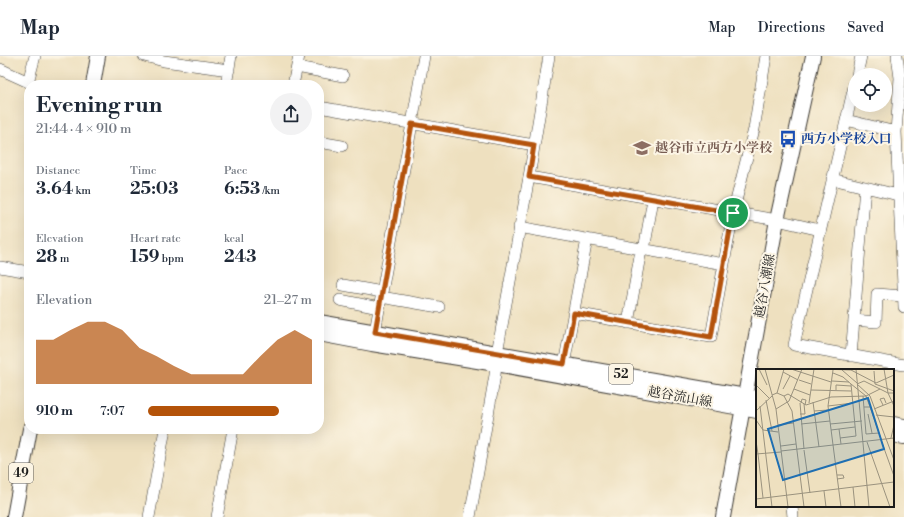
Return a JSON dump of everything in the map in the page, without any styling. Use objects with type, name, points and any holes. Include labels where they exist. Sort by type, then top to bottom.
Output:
[{"type":"main road","points":[[94,80],[98,56]]},
{"type":"main road","name":"越谷八潮線","points":[[723,517],[748,401],[777,220],[813,56]]},
{"type":"main road","name":"越谷流山線","points":[[324,323],[375,332],[497,358],[748,401]]},
{"type":"main road","name":"越谷流山線","points":[[324,335],[379,345],[564,364],[748,401],[756,410]]},
{"type":"main road","points":[[894,424],[904,426]]},
{"type":"main road","name":"49","points":[[14,517],[29,434]]},
{"type":"main road","points":[[894,435],[904,437]]},
{"type":"street","points":[[32,80],[35,56]]},
{"type":"street","points":[[144,56],[164,61],[229,70]]},
{"type":"street","points":[[227,80],[231,56]]},
{"type":"street","points":[[375,332],[424,56]]},
{"type":"street","points":[[470,517],[549,56]]},
{"type":"street","points":[[858,68],[861,56]]},
{"type":"street","points":[[854,320],[876,322],[877,294],[904,302],[896,132],[900,78],[897,56]]},
{"type":"street","points":[[574,313],[711,337],[733,213],[754,129],[763,57]]},
{"type":"street","points":[[294,80],[298,61],[343,76]]},
{"type":"street","points":[[0,69],[24,81]]},
{"type":"street","points":[[324,108],[534,145]]},
{"type":"street","points":[[848,112],[794,345],[904,365]]},
{"type":"street","points":[[846,120],[896,132]]},
{"type":"street","points":[[324,143],[342,146]]},
{"type":"street","points":[[529,177],[777,220],[820,230]]},
{"type":"street","points":[[832,179],[898,195]]},
{"type":"street","points":[[851,356],[865,187]]},
{"type":"street","points":[[628,323],[653,199]]},
{"type":"street","points":[[519,227],[724,264]]},
{"type":"street","points":[[564,364],[587,240]]},
{"type":"street","points":[[0,267],[24,271]]},
{"type":"street","points":[[344,285],[381,299]]},
{"type":"street","points":[[340,300],[381,299],[439,307]]},
{"type":"street","points":[[149,517],[164,434]]},
{"type":"street","points":[[217,517],[232,434]]},
{"type":"street","points":[[792,507],[793,517]]},
{"type":"waterway","points":[[786,507],[787,517]]},
{"type":"place","name":"西方小学校入口","points":[[788,139]]},
{"type":"place","name":"越谷市立西方小学校","points":[[642,148]]},
{"type":"route","points":[[412,124],[534,145],[529,177],[733,213],[711,337],[574,313],[564,364],[375,332],[412,124]]}]
